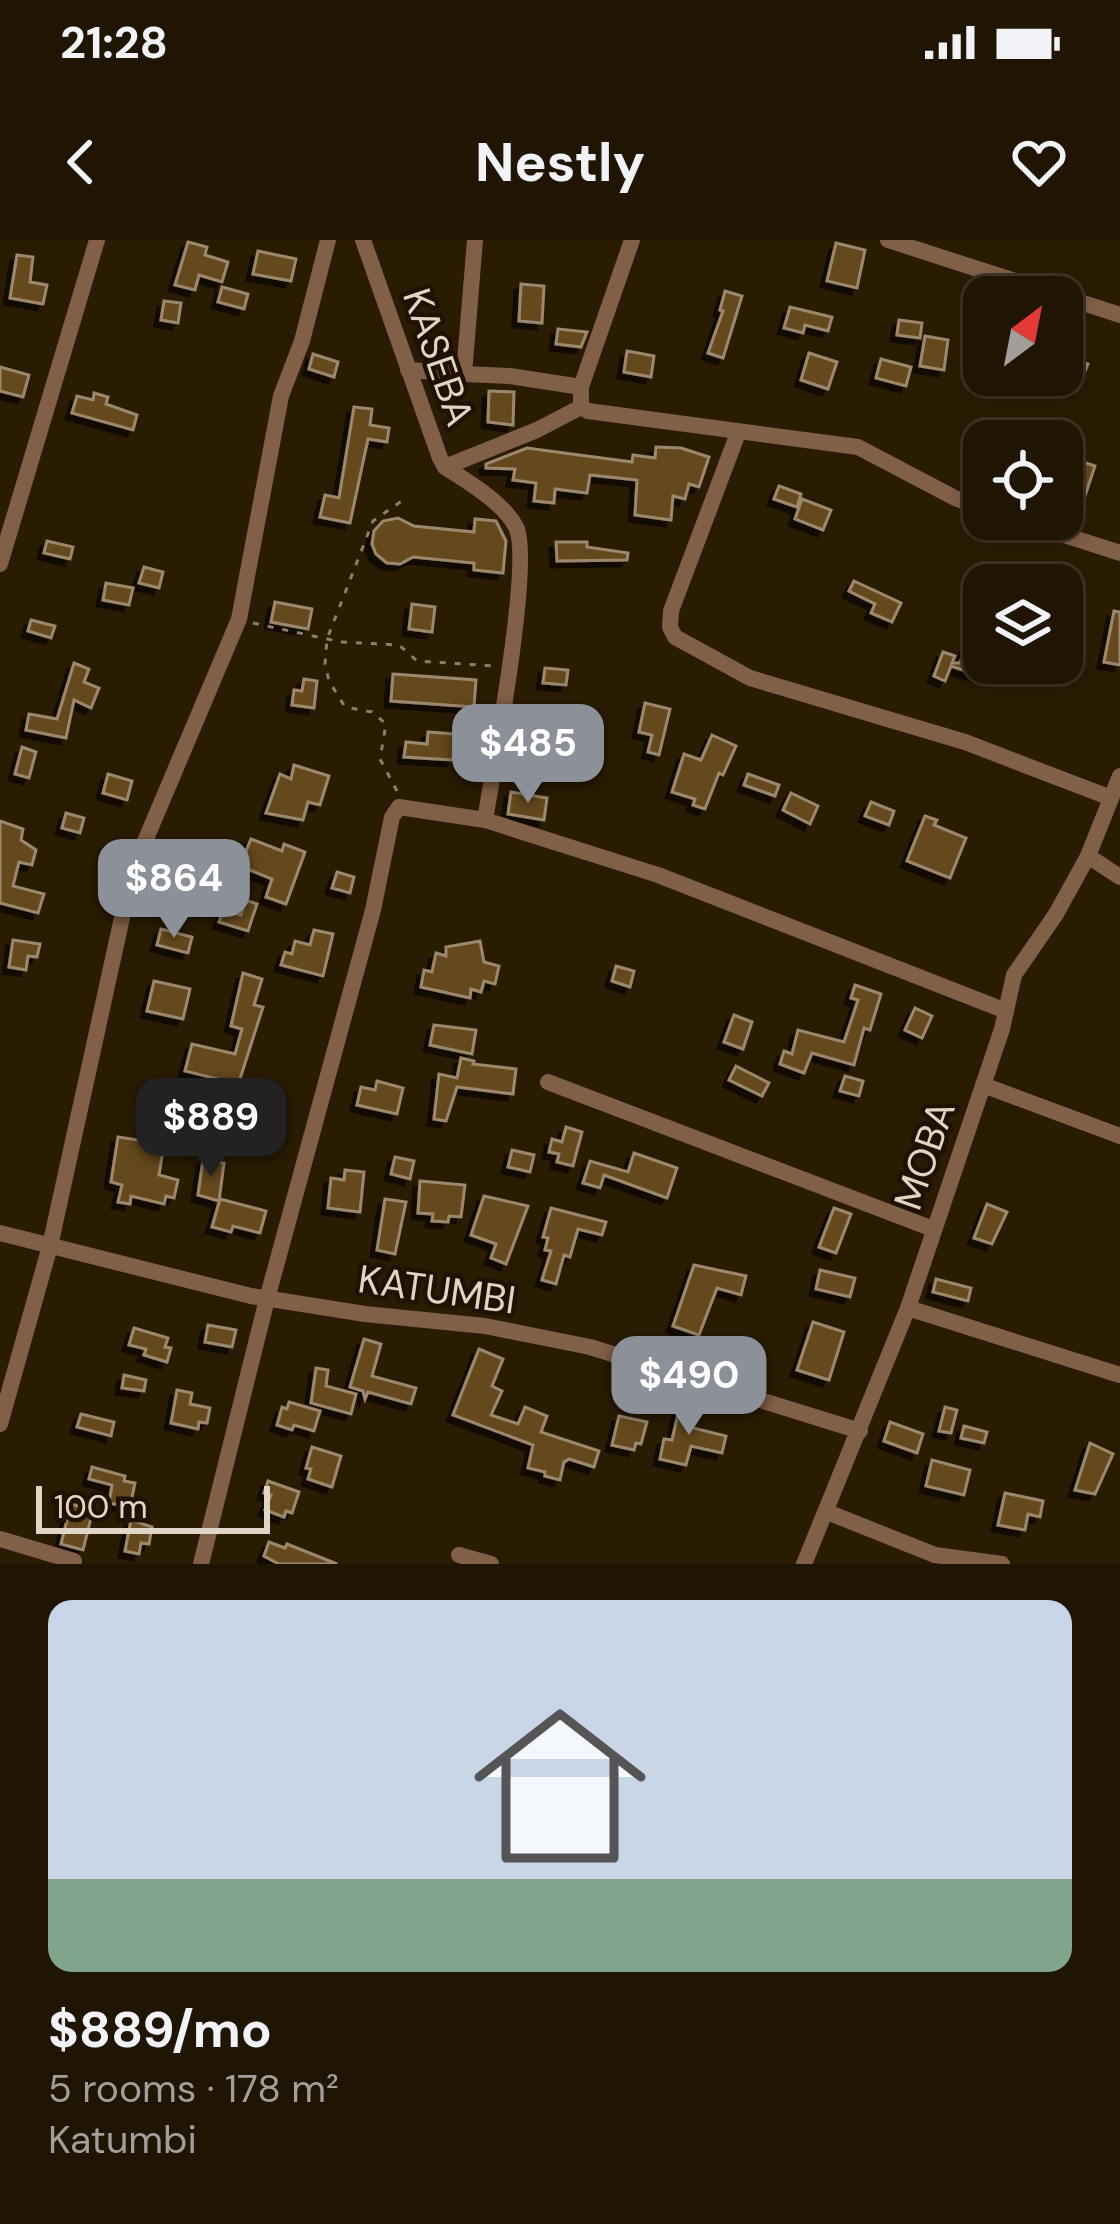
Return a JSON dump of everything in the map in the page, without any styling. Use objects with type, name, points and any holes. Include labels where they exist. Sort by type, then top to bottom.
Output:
[{"type":"street","points":[[0,564],[97,240]]},
{"type":"street","points":[[0,1424],[50,1246],[132,872],[239,619],[281,396],[302,341],[328,240]]},
{"type":"street","name":"KASEBA","points":[[363,240],[445,467],[502,509],[518,530],[522,557],[485,820]]},
{"type":"street","points":[[464,374],[476,240]]},
{"type":"street","points":[[581,407],[581,387],[632,240]]},
{"type":"street","points":[[888,240],[1120,315]]},
{"type":"street","points":[[408,370],[581,387]]},
{"type":"street","points":[[445,467],[581,407]]},
{"type":"street","points":[[581,407],[588,412],[858,447],[963,502]]},
{"type":"street","points":[[738,433],[670,611],[676,637],[749,678],[964,742],[1111,798]]},
{"type":"street","points":[[1079,540],[1120,553]]},
{"type":"street","name":"MOBA","points":[[804,1564],[908,1309],[983,1085],[1014,975],[1088,856],[1120,776]]},
{"type":"street","points":[[201,1564],[373,910],[392,818],[404,805],[485,820],[658,875],[1006,1011]]},
{"type":"street","points":[[1088,856],[1120,877]]},
{"type":"street","points":[[548,1082],[934,1229]]},
{"type":"street","points":[[983,1085],[1120,1136]]},
{"type":"street","name":"KATUMBI","points":[[0,1233],[267,1299],[485,1326],[590,1347],[860,1431]]},
{"type":"street","points":[[908,1309],[1120,1375]]},
{"type":"street","points":[[827,1512],[935,1556],[1002,1564]]},
{"type":"street","points":[[0,1539],[74,1562]]},
{"type":"street","points":[[459,1555],[490,1564]]},
{"type":"path","points":[[404,805],[380,759],[386,724],[373,712],[345,707],[325,664],[327,639],[373,521],[406,498]]},
{"type":"path","points":[[239,619],[327,639],[399,645],[417,661],[508,667]]},
{"type":"building","points":[[188,242],[207,247],[205,255],[228,262],[222,282],[199,275],[195,290],[175,285]]},
{"type":"building","points":[[836,243],[865,250],[857,288],[827,281]]},
{"type":"building","points":[[258,251],[296,259],[291,281],[253,274]]},
{"type":"building","points":[[17,255],[33,257],[30,282],[47,285],[43,304],[10,298]]},
{"type":"building","points":[[521,284],[544,286],[542,323],[519,321]]},
{"type":"building","points":[[222,287],[248,294],[244,309],[218,302]]},
{"type":"building","points":[[725,291],[742,296],[723,358],[708,353]]},
{"type":"building","points":[[164,301],[181,303],[178,323],[161,320]]},
{"type":"building","points":[[790,307],[832,317],[828,331],[805,325],[803,333],[784,328]]},
{"type":"building","points":[[899,320],[922,323],[920,338],[897,335]]},
{"type":"building","points":[[558,329],[587,332],[581,347],[556,344]]},
{"type":"building","points":[[925,336],[948,340],[944,370],[920,366]]},
{"type":"building","points":[[627,351],[654,356],[651,377],[624,372]]},
{"type":"building","points":[[809,353],[837,362],[828,389],[801,380]]},
{"type":"building","points":[[313,354],[338,362],[334,377],[309,369]]},
{"type":"building","points":[[881,359],[911,367],[906,386],[876,378]]},
{"type":"building","points":[[0,367],[29,375],[23,397],[0,391]]},
{"type":"building","points":[[489,391],[514,392],[513,425],[488,422]]},
{"type":"building","points":[[94,393],[108,397],[106,404],[137,415],[133,430],[72,413],[77,396],[93,400]]},
{"type":"building","points":[[354,407],[372,409],[370,425],[389,428],[387,442],[368,439],[350,523],[320,517],[325,495],[339,498]]},
{"type":"building","points":[[656,447],[681,448],[709,457],[699,487],[689,484],[685,499],[673,496],[671,520],[635,515],[637,480],[590,475],[587,493],[555,489],[554,503],[534,501],[536,483],[513,480],[515,469],[486,468],[527,448],[632,462],[633,455],[655,458]]},
{"type":"building","points":[[1083,462],[1095,466],[1083,496]]},
{"type":"building","points":[[779,486],[801,494],[797,507],[774,499]]},
{"type":"building","points":[[802,499],[831,510],[823,530],[795,519]]},
{"type":"building","points":[[398,518],[414,526],[474,532],[475,519],[496,521],[506,541],[503,573],[474,570],[474,563],[413,557],[400,564],[387,563],[376,554],[374,531],[383,521]]},
{"type":"building","points":[[47,541],[73,547],[70,559],[44,553]]},
{"type":"building","points":[[556,542],[587,542],[587,547],[628,553],[627,560],[557,561]]},
{"type":"building","points":[[144,567],[163,572],[159,588],[139,583]]},
{"type":"building","points":[[854,581],[901,603],[892,622],[871,613],[875,604],[849,591]]},
{"type":"building","points":[[106,583],[133,588],[129,605],[103,600]]},
{"type":"building","points":[[275,602],[312,609],[308,629],[271,622]]},
{"type":"building","points":[[412,604],[435,607],[432,632],[409,629]]},
{"type":"building","points":[[1114,611],[1120,612],[1120,665],[1104,662]]},
{"type":"building","points":[[31,620],[55,626],[51,638],[28,631]]},
{"type":"building","points":[[943,652],[955,656],[952,663],[960,663],[963,655],[963,670],[951,666],[945,681],[934,676]]},
{"type":"building","points":[[74,663],[89,669],[84,682],[99,688],[91,708],[74,700],[66,738],[26,730],[29,714],[57,719]]},
{"type":"building","points":[[545,668],[568,670],[566,685],[543,683]]},
{"type":"building","points":[[393,674],[476,680],[474,707],[391,701]]},
{"type":"building","points":[[304,679],[317,681],[314,708],[292,705],[294,690],[302,691]]},
{"type":"building","points":[[645,703],[670,709],[659,755],[648,752],[652,735],[639,732]]},
{"type":"building","points":[[572,710],[595,712],[594,724],[571,722]]},
{"type":"building","points":[[520,717],[533,718],[528,753],[516,751]]},
{"type":"building","points":[[564,722],[579,725],[573,761],[552,757],[556,731],[563,732]]},
{"type":"building","points":[[428,732],[454,734],[453,760],[404,757],[406,742],[427,744]]},
{"type":"building","points":[[712,735],[736,746],[705,809],[693,805],[695,799],[672,792],[684,754],[701,760]]},
{"type":"building","points":[[22,747],[36,752],[29,778],[15,774]]},
{"type":"building","points":[[294,765],[329,776],[320,805],[308,802],[303,820],[266,813],[280,774],[291,779]]},
{"type":"building","points":[[108,774],[132,781],[127,800],[103,793]]},
{"type":"building","points":[[748,774],[779,785],[775,796],[744,785]]},
{"type":"building","points":[[511,792],[547,798],[544,820],[508,814]]},
{"type":"building","points":[[791,793],[818,806],[810,824],[783,810]]},
{"type":"building","points":[[871,802],[894,811],[889,825],[865,816]]},
{"type":"building","points":[[66,813],[84,818],[80,833],[62,828]]},
{"type":"building","points":[[925,816],[937,820],[934,825],[966,838],[950,878],[907,861]]},
{"type":"building","points":[[0,821],[23,829],[21,840],[36,850],[32,865],[19,862],[13,886],[44,894],[38,913],[0,903]]},
{"type":"building","points":[[251,839],[282,851],[284,844],[305,852],[286,904],[266,897],[272,879],[240,866]]},
{"type":"building","points":[[337,872],[354,877],[350,893],[332,888]]},
{"type":"building","points":[[245,900],[257,904],[248,931],[219,922],[224,909],[241,915]]},
{"type":"building","points":[[161,929],[192,937],[188,953],[157,945]]},
{"type":"building","points":[[314,930],[333,934],[323,976],[281,965],[285,952],[292,954],[295,941],[310,945]]},
{"type":"building","points":[[13,940],[40,944],[37,957],[28,956],[26,970],[9,967]]},
{"type":"building","points":[[480,941],[484,962],[499,966],[495,984],[484,981],[481,992],[471,989],[470,998],[421,987],[424,970],[432,972],[436,953],[446,956],[446,947]]},
{"type":"building","points":[[616,966],[634,971],[630,987],[612,981]]},
{"type":"building","points":[[243,973],[262,979],[254,1005],[263,1007],[239,1082],[247,1084],[244,1096],[238,1095],[236,1104],[214,1099],[218,1079],[185,1071],[192,1044],[235,1054],[242,1029],[231,1026]]},
{"type":"building","points":[[154,981],[190,989],[183,1019],[147,1011]]},
{"type":"building","points":[[855,985],[881,994],[870,1030],[864,1028],[854,1065],[812,1053],[804,1073],[780,1064],[784,1051],[792,1054],[798,1030],[844,1042],[858,1000],[851,998]]},
{"type":"building","points":[[915,1008],[932,1016],[922,1038],[905,1030]]},
{"type":"building","points":[[734,1015],[752,1022],[743,1049],[724,1042]]},
{"type":"building","points":[[434,1025],[476,1030],[472,1054],[430,1045]]},
{"type":"building","points":[[461,1058],[516,1069],[513,1094],[457,1087],[446,1121],[434,1119],[439,1074],[457,1078]]},
{"type":"building","points":[[736,1066],[769,1083],[762,1096],[729,1080]]},
{"type":"building","points":[[845,1076],[863,1081],[859,1096],[840,1091]]},
{"type":"building","points":[[377,1081],[403,1088],[397,1114],[357,1105],[361,1087],[375,1090]]},
{"type":"building","points":[[566,1127],[582,1132],[573,1166],[557,1162],[559,1154],[549,1152],[552,1139],[562,1142]]},
{"type":"building","points":[[118,1137],[164,1144],[159,1175],[178,1180],[174,1198],[166,1196],[164,1204],[131,1196],[130,1204],[118,1202],[122,1185],[111,1182]]},
{"type":"building","points":[[512,1150],[534,1155],[530,1172],[508,1167]]},
{"type":"building","points":[[634,1153],[677,1168],[667,1198],[604,1175],[600,1188],[583,1183],[590,1161],[628,1172]]},
{"type":"building","points":[[395,1157],[414,1161],[410,1179],[391,1174]]},
{"type":"building","points":[[203,1160],[224,1163],[219,1201],[198,1195]]},
{"type":"building","points":[[345,1170],[364,1172],[360,1212],[328,1208],[331,1178],[344,1180]]},
{"type":"building","points":[[420,1181],[465,1185],[461,1217],[432,1221],[433,1214],[418,1213]]},
{"type":"building","points":[[484,1196],[528,1206],[506,1264],[491,1258],[496,1244],[471,1235]]},
{"type":"building","points":[[220,1199],[266,1211],[260,1233],[212,1227]]},
{"type":"building","points":[[385,1199],[406,1202],[395,1254],[377,1250]]},
{"type":"building","points":[[987,1204],[1007,1212],[992,1244],[974,1238]]},
{"type":"building","points":[[551,1208],[606,1222],[602,1235],[578,1229],[556,1284],[542,1280],[551,1251],[545,1250],[548,1238],[543,1237]]},
{"type":"building","points":[[834,1208],[851,1214],[836,1253],[819,1247]]},
{"type":"building","points":[[694,1265],[746,1276],[741,1295],[717,1288],[699,1335],[673,1326]]},
{"type":"building","points":[[820,1270],[855,1278],[850,1297],[816,1289]]},
{"type":"building","points":[[936,1279],[971,1288],[968,1301],[933,1292]]},
{"type":"building","points":[[813,1322],[844,1332],[829,1380],[797,1370]]},
{"type":"building","points":[[208,1325],[236,1330],[232,1347],[205,1342]]},
{"type":"building","points":[[134,1328],[168,1338],[167,1362],[129,1345]]},
{"type":"building","points":[[364,1339],[381,1344],[372,1376],[416,1388],[411,1404],[368,1392],[365,1399],[363,1391],[350,1387]]},
{"type":"building","points":[[479,1349],[503,1359],[492,1386],[502,1391],[491,1415],[518,1424],[525,1407],[547,1416],[541,1432],[599,1451],[594,1467],[569,1459],[560,1480],[545,1476],[545,1472],[528,1468],[533,1445],[453,1415]]},
{"type":"building","points":[[316,1368],[328,1370],[326,1386],[356,1394],[351,1414],[311,1403]]},
{"type":"building","points":[[124,1375],[146,1380],[144,1391],[122,1388]]},
{"type":"building","points":[[177,1390],[192,1393],[190,1404],[210,1408],[207,1423],[199,1422],[198,1429],[171,1423]]},
{"type":"building","points":[[681,1401],[694,1403],[689,1427],[726,1436],[722,1453],[691,1446],[686,1465],[660,1459],[664,1439],[672,1440]]},
{"type":"building","points":[[289,1402],[320,1411],[314,1431],[277,1425],[282,1407],[287,1409]]},
{"type":"building","points":[[945,1407],[957,1410],[951,1433],[939,1431]]},
{"type":"building","points":[[81,1414],[114,1422],[111,1436],[77,1427]]},
{"type":"building","points":[[619,1416],[647,1422],[641,1444],[636,1443],[634,1450],[612,1445]]},
{"type":"building","points":[[890,1422],[923,1434],[917,1453],[884,1441]]},
{"type":"building","points":[[964,1426],[987,1432],[984,1443],[961,1438]]},
{"type":"building","points":[[1090,1443],[1113,1454],[1095,1494],[1075,1490]]},
{"type":"building","points":[[312,1447],[341,1456],[332,1487],[308,1479]]},
{"type":"building","points":[[932,1460],[970,1470],[964,1495],[926,1486]]},
{"type":"building","points":[[92,1467],[135,1483],[130,1507],[109,1503],[112,1485],[89,1479]]},
{"type":"building","points":[[268,1481],[299,1492],[292,1513],[286,1511],[284,1517],[265,1510],[271,1495],[264,1493]]},
{"type":"building","points":[[1005,1493],[1043,1501],[1040,1517],[1028,1514],[1025,1530],[998,1525]]},
{"type":"building","points":[[71,1504],[93,1510],[83,1550],[61,1544]]},
{"type":"building","points":[[131,1520],[152,1527],[149,1544],[141,1543],[139,1554],[125,1551]]},
{"type":"building","points":[[269,1542],[285,1548],[287,1544],[337,1564],[279,1564],[264,1556]]}]
